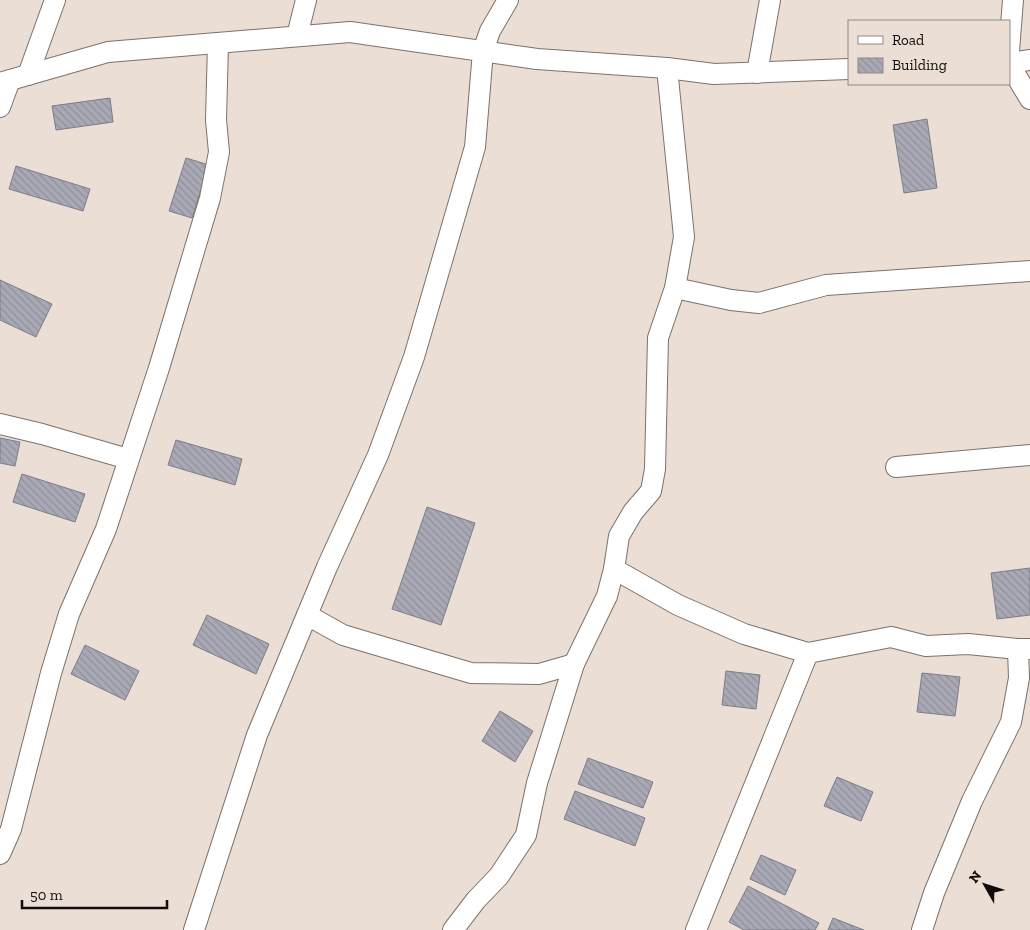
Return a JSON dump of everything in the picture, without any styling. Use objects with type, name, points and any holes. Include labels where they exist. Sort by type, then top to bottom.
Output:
[{"type":"street","points":[[0,107],[55,0]]},
{"type":"street","points":[[297,36],[306,0]]},
{"type":"street","points":[[194,930],[257,735],[307,615],[378,455],[414,357],[475,147],[483,51],[490,31],[508,0]]},
{"type":"street","points":[[757,73],[770,0]]},
{"type":"street","points":[[1010,38],[1013,0]]},
{"type":"street","points":[[13,80],[108,52],[350,32],[537,58],[666,68],[714,74],[848,69]]},
{"type":"street","points":[[0,854],[11,829],[51,673],[69,614],[106,529],[159,368],[210,198],[219,152],[216,120],[218,43]]},
{"type":"street","points":[[1010,63],[1030,60]]},
{"type":"street","points":[[1010,65],[1030,99]]},
{"type":"street","points":[[453,930],[476,900],[499,876],[526,835],[537,783],[574,664],[607,596],[614,569],[619,536],[633,512],[651,491],[655,469],[658,338],[675,288],[684,237],[666,68]]},
{"type":"street","points":[[675,288],[731,300],[759,303],[826,285],[1030,272]]},
{"type":"street","points":[[0,424],[128,459]]},
{"type":"street","points":[[896,467],[1030,455]]},
{"type":"street","points":[[614,569],[678,605],[744,634],[808,653],[891,637],[926,646],[968,644],[1024,649],[1011,722],[972,801],[934,893],[922,930]]},
{"type":"street","points":[[307,615],[342,635],[470,673],[539,674],[574,664]]},
{"type":"street","points":[[696,930],[808,653]]},
{"type":"building","points":[[110,98],[113,122],[56,130],[52,106]]},
{"type":"building","points":[[927,119],[937,188],[904,193],[893,125]]},
{"type":"building","points":[[186,158],[209,165],[192,218],[169,211]]},
{"type":"building","points":[[16,166],[90,189],[83,211],[9,189]]},
{"type":"building","points":[[0,280],[52,304],[36,337],[0,320]]},
{"type":"building","points":[[0,438],[20,442],[15,466],[0,463]]},
{"type":"building","points":[[176,440],[242,459],[235,485],[168,465]]},
{"type":"building","points":[[22,474],[85,494],[75,522],[13,502]]},
{"type":"building","points":[[427,507],[475,523],[441,625],[392,609]]},
{"type":"building","points":[[1030,568],[1030,615],[997,619],[991,573]]},
{"type":"building","points":[[207,615],[269,644],[256,674],[193,645]]},
{"type":"building","points":[[85,645],[139,671],[125,700],[71,674]]},
{"type":"building","points":[[726,671],[760,675],[756,709],[722,705]]},
{"type":"building","points":[[922,673],[960,677],[955,716],[917,712]]},
{"type":"building","points":[[500,711],[533,731],[515,762],[482,741]]},
{"type":"building","points":[[588,758],[653,782],[643,808],[578,784]]},
{"type":"building","points":[[837,777],[873,792],[861,821],[824,806]]},
{"type":"building","points":[[575,791],[645,818],[635,846],[564,819]]},
{"type":"building","points":[[761,855],[796,870],[785,895],[750,879]]},
{"type":"building","points":[[748,886],[819,923],[815,930],[744,930],[729,922]]},
{"type":"building","points":[[833,918],[864,930],[828,930]]}]
